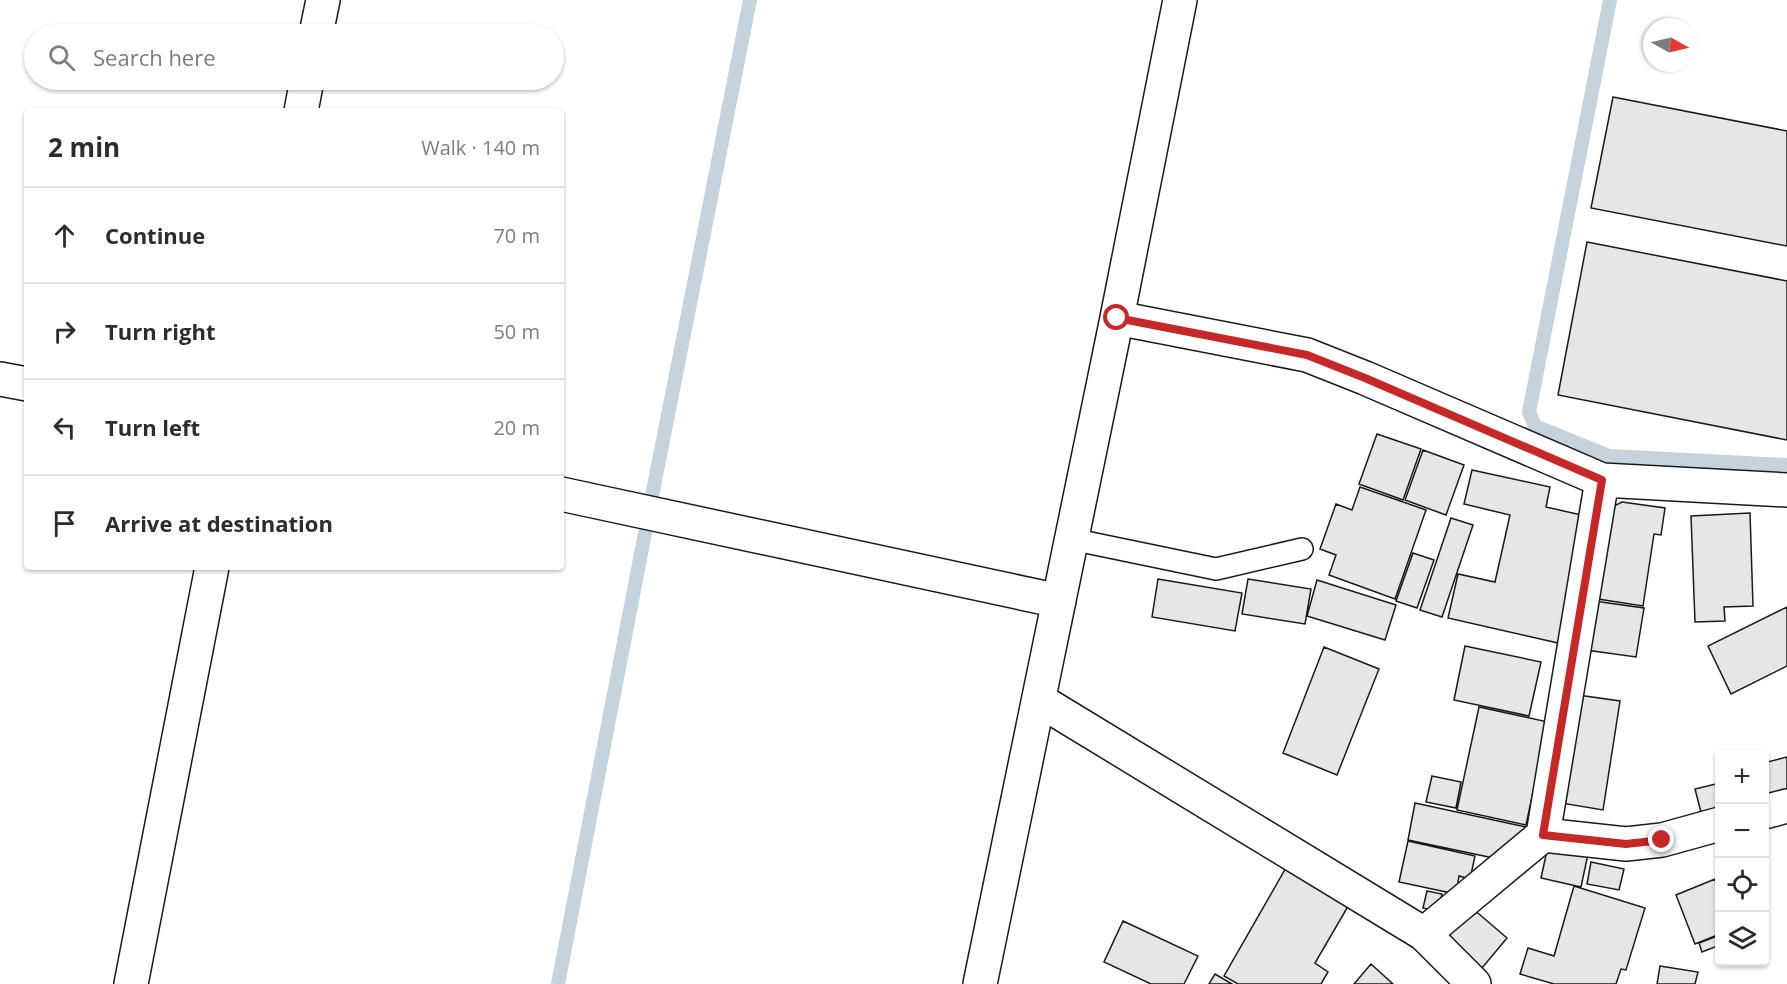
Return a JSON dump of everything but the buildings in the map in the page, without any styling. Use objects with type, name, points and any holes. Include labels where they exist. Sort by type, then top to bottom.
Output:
[{"type":"street","points":[[318,24],[323,0]]},
{"type":"street","points":[[980,984],[1180,0]]},
{"type":"street","points":[[302,108],[306,90]]},
{"type":"street","points":[[1117,318],[1307,355],[1602,480],[1787,490]]},
{"type":"street","points":[[0,379],[24,383]]},
{"type":"street","points":[[1424,934],[1543,835],[1602,480]]},
{"type":"street","points":[[564,495],[1059,601]]},
{"type":"street","points":[[131,984],[211,570]]},
{"type":"street","points":[[1039,700],[1424,934],[1474,984]]},
{"type":"street","points":[[1769,811],[1787,806]]},
{"type":"street","points":[[1543,835],[1626,844],[1662,840],[1715,825]]},
{"type":"lane","points":[[1071,539],[1216,569],[1302,549]]},
{"type":"waterway","points":[[651,501],[750,0]]},
{"type":"waterway","points":[[1610,0],[1529,412],[1535,426],[1609,456],[1787,465]]},
{"type":"waterway","points":[[558,984],[645,533]]},
{"type":"route","points":[[1117,318],[1307,355],[1602,480],[1543,835],[1626,844],[1662,840]]}]
